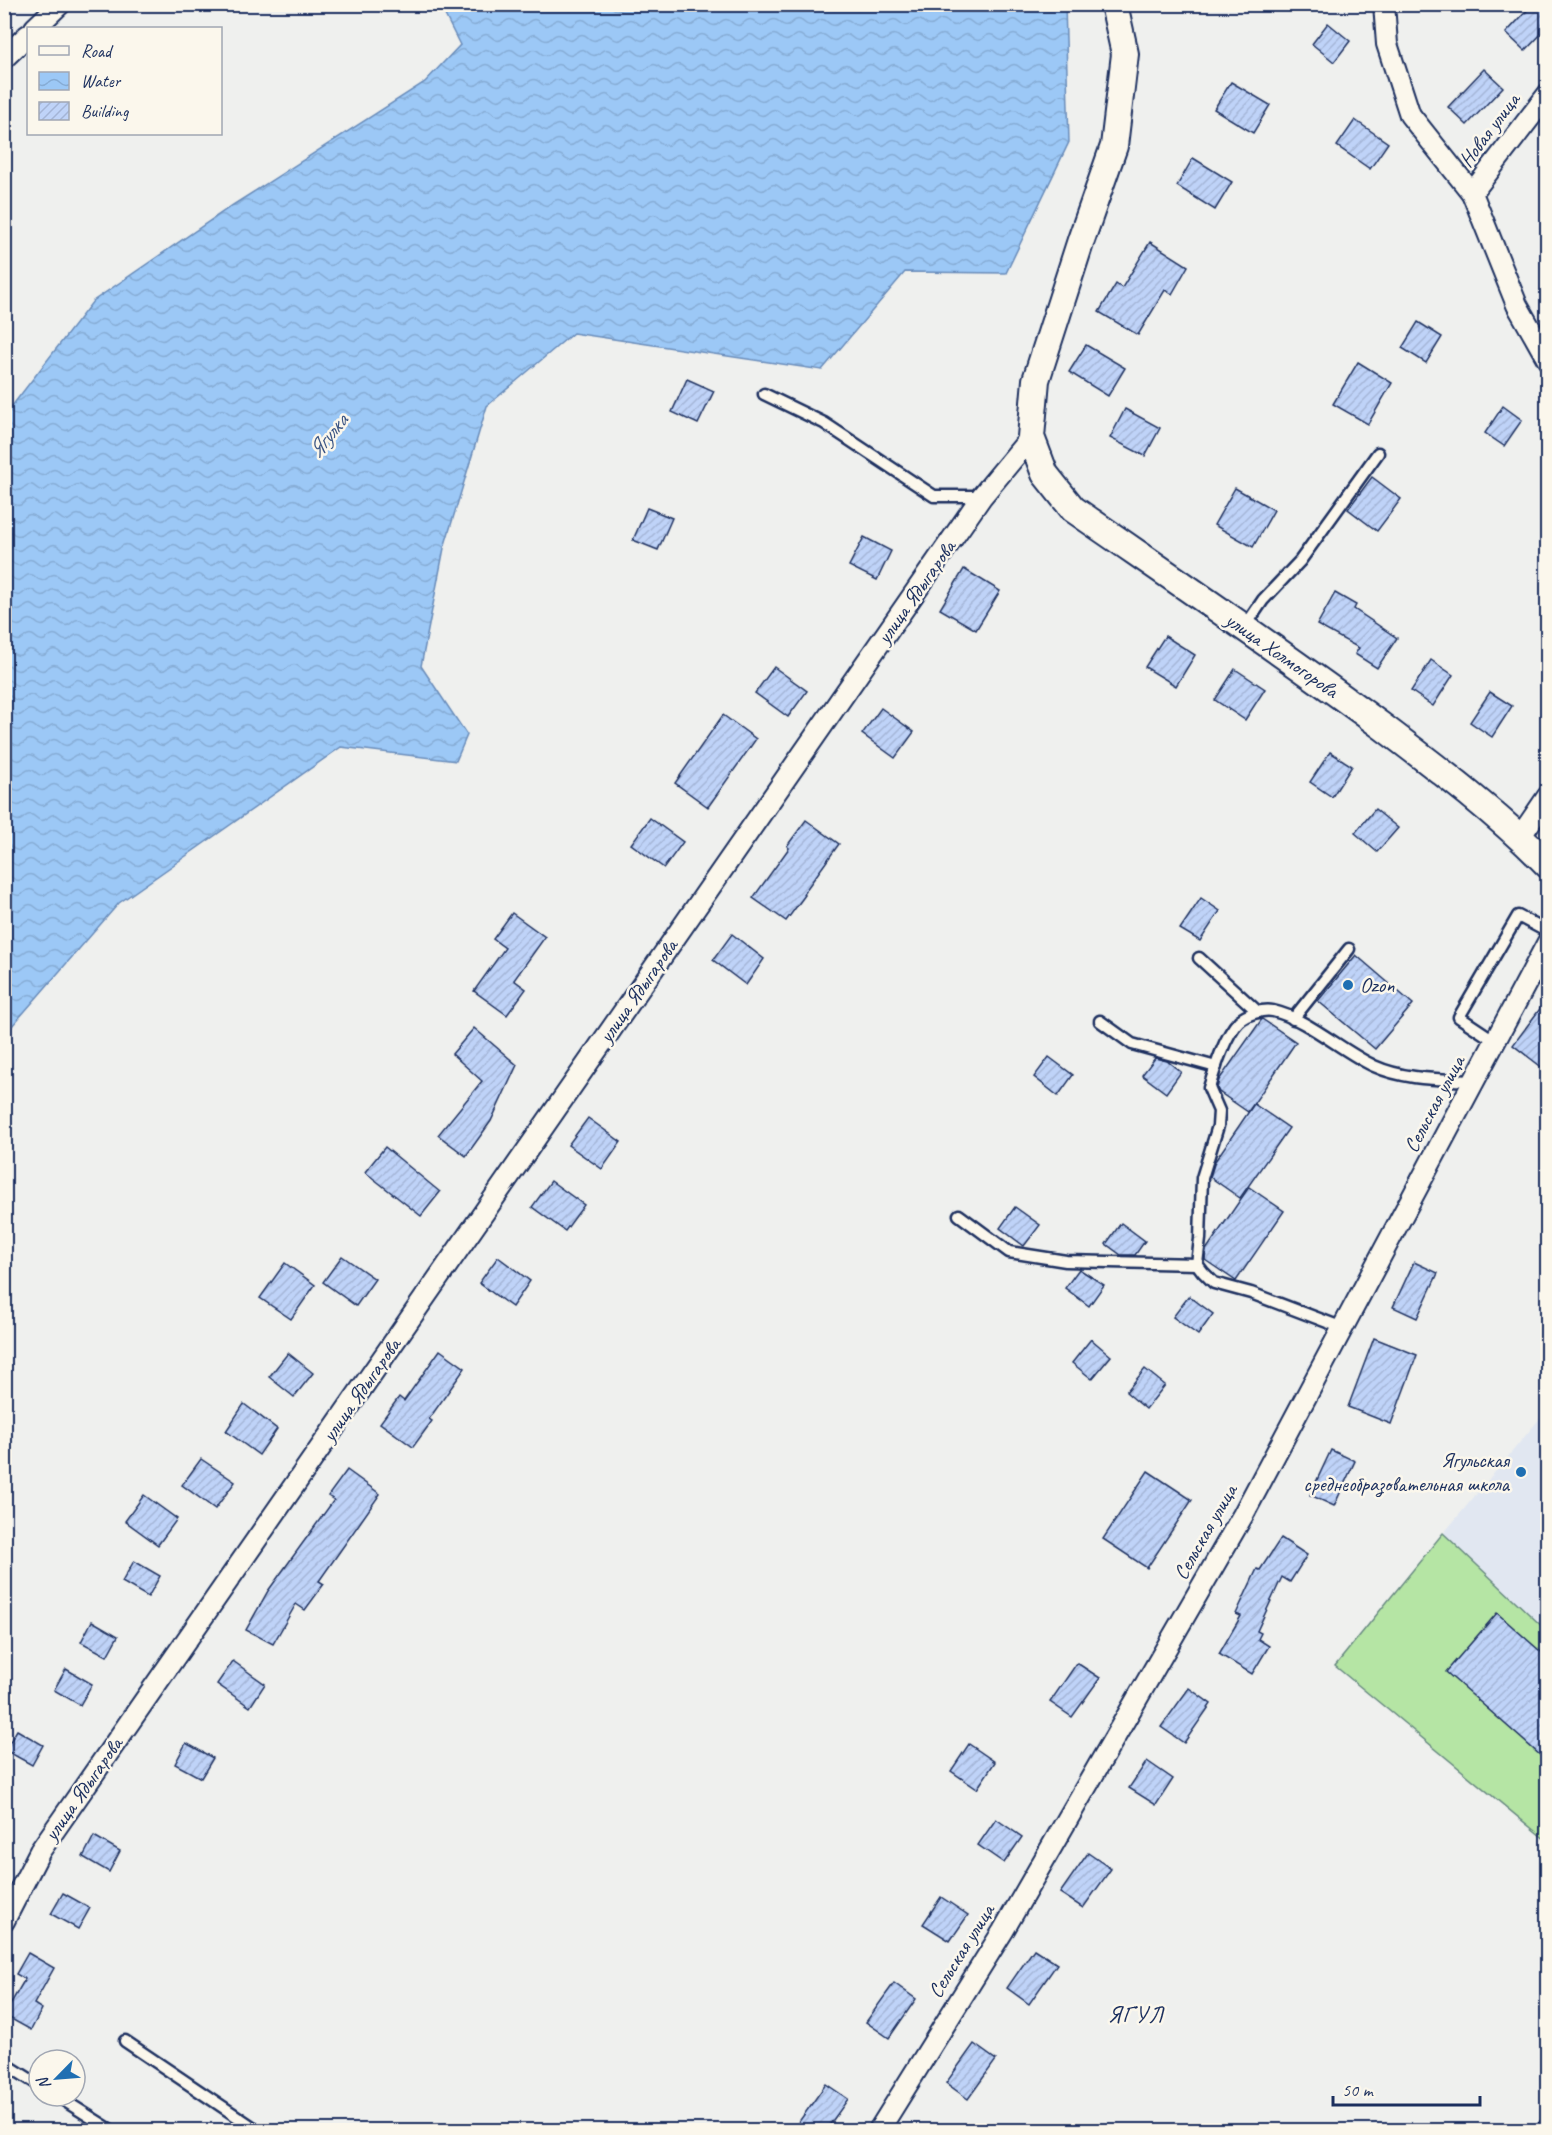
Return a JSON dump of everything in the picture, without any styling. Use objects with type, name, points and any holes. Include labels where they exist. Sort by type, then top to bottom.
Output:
[{"type":"street","points":[[36,27],[60,4]]},
{"type":"street","points":[[1031,437],[1036,380],[1114,146],[1125,54],[1114,4]]},
{"type":"street","points":[[1384,4],[1387,44],[1410,115],[1472,193]]},
{"type":"street","points":[[6,54],[27,36]]},
{"type":"street","name":"Новая улица","points":[[1548,94],[1472,193],[1517,306],[1548,360]]},
{"type":"street","name":"улица Ядыгарова","points":[[4,1921],[40,1851],[982,496],[1031,437]]},
{"type":"street","name":"улица Холмогорова","points":[[1031,437],[1045,474],[1073,509],[1331,688],[1432,764],[1520,837],[1548,865]]},
{"type":"street","points":[[1520,837],[1548,796]]},
{"type":"street","name":"Сельская улица","points":[[879,2130],[1003,1931],[1238,1525],[1548,942]]},
{"type":"lane","points":[[764,394],[824,423],[934,496],[982,496]]},
{"type":"lane","points":[[1244,628],[1263,600],[1300,561],[1378,453]]},
{"type":"lane","points":[[1495,1041],[1459,1017],[1518,916],[1548,932]]},
{"type":"lane","points":[[1293,1019],[1349,949]]},
{"type":"lane","points":[[1199,958],[1258,1012]]},
{"type":"lane","points":[[1342,1328],[1251,1293],[1214,1283],[1197,1264],[1203,1178],[1219,1118],[1219,1111],[1209,1088],[1232,1030],[1241,1019],[1258,1012],[1272,1011],[1293,1019],[1374,1066],[1416,1078],[1473,1081]]},
{"type":"lane","points":[[1100,1021],[1132,1044],[1216,1067]]},
{"type":"lane","points":[[959,1215],[1009,1252],[1066,1261],[1197,1264]]},
{"type":"lane","points":[[125,2041],[257,2130]]},
{"type":"lane","points":[[4,2063],[27,2077]]},
{"type":"lane","points":[[76,2108],[111,2130]]},
{"type":"shaded area","name":"Ягульская среднеобразовательная школа","points":[[1547,1410],[1547,1632],[1443,1534]]},
{"type":"green space","points":[[1443,1533],[1547,1631],[1547,1841],[1335,1666]]},
{"type":"water","name":"Ягулка","points":[[440,5],[1065,5],[1069,142],[1006,273],[905,272],[822,370],[573,333],[487,406],[444,548],[421,666],[467,735],[456,761],[341,747],[119,903],[5,1034],[5,415],[93,301],[233,205],[425,82],[460,45]]},
{"type":"building","points":[[1533,4],[1548,4],[1548,27],[1525,51],[1506,33]]},
{"type":"building","points":[[1328,23],[1350,41],[1334,62],[1312,44]]},
{"type":"building","points":[[1484,69],[1503,87],[1467,125],[1448,107]]},
{"type":"building","points":[[1231,82],[1270,105],[1253,133],[1214,109]]},
{"type":"building","points":[[1355,120],[1388,143],[1370,169],[1337,146]]},
{"type":"building","points":[[1193,158],[1232,182],[1215,210],[1177,186]]},
{"type":"building","points":[[1150,242],[1188,266],[1172,294],[1165,290],[1138,335],[1099,312],[1116,284],[1122,288]]},
{"type":"building","points":[[1418,322],[1442,337],[1426,363],[1402,348]]},
{"type":"building","points":[[1086,345],[1125,368],[1108,396],[1069,372]]},
{"type":"building","points":[[1358,362],[1392,383],[1368,424],[1333,404]]},
{"type":"building","points":[[687,379],[714,391],[698,424],[672,412]]},
{"type":"building","points":[[1503,406],[1522,420],[1504,446],[1485,433]]},
{"type":"building","points":[[1125,409],[1160,428],[1145,456],[1110,438]]},
{"type":"building","points":[[1372,477],[1401,499],[1377,531],[1348,509]]},
{"type":"building","points":[[1235,488],[1274,510],[1253,547],[1214,525]]},
{"type":"building","points":[[647,508],[672,518],[658,550],[633,540]]},
{"type":"building","points":[[864,537],[891,551],[877,580],[849,566]]},
{"type":"building","points":[[964,569],[1000,591],[976,630],[940,609]]},
{"type":"building","points":[[1335,593],[1356,605],[1354,609],[1397,638],[1377,668],[1355,654],[1359,648],[1317,625]]},
{"type":"building","points":[[1165,636],[1195,655],[1176,686],[1145,667]]},
{"type":"building","points":[[1431,660],[1453,675],[1433,706],[1411,691]]},
{"type":"building","points":[[774,667],[807,691],[788,717],[755,693]]},
{"type":"building","points":[[1235,669],[1265,689],[1245,720],[1215,700]]},
{"type":"building","points":[[1490,692],[1512,706],[1492,737],[1470,722]]},
{"type":"building","points":[[881,708],[914,732],[895,758],[862,734]]},
{"type":"building","points":[[723,715],[756,739],[708,807],[675,783]]},
{"type":"building","points":[[1330,752],[1352,766],[1332,797],[1310,782]]},
{"type":"building","points":[[1375,809],[1398,828],[1377,852],[1355,833]]},
{"type":"building","points":[[650,818],[683,842],[664,868],[631,844]]},
{"type":"building","points":[[806,820],[839,844],[786,921],[753,898]]},
{"type":"building","points":[[1201,898],[1220,911],[1200,941],[1180,929]]},
{"type":"building","points":[[512,913],[545,937],[514,980],[526,989],[507,1015],[474,991],[505,948],[493,939]]},
{"type":"building","points":[[732,934],[764,959],[746,985],[713,960]]},
{"type":"building","points":[[1356,955],[1413,1004],[1375,1049],[1318,1001]]},
{"type":"building","points":[[1548,998],[1548,1072],[1513,1045]]},
{"type":"building","points":[[1262,1019],[1296,1042],[1248,1112],[1219,1092],[1217,1088],[1219,1080]]},
{"type":"building","points":[[474,1028],[517,1065],[491,1121],[466,1156],[438,1135],[482,1081],[452,1054]]},
{"type":"building","points":[[1049,1057],[1073,1075],[1058,1096],[1034,1077]]},
{"type":"building","points":[[1155,1058],[1167,1061],[1181,1072],[1166,1093],[1142,1075]]},
{"type":"building","points":[[1254,1104],[1289,1128],[1240,1198],[1210,1177],[1215,1161]]},
{"type":"building","points":[[588,1118],[621,1142],[602,1169],[568,1145]]},
{"type":"building","points":[[385,1147],[440,1192],[421,1216],[365,1172]]},
{"type":"building","points":[[551,1181],[584,1205],[565,1231],[532,1207]]},
{"type":"building","points":[[1249,1187],[1284,1211],[1236,1281],[1205,1260],[1206,1250]]},
{"type":"building","points":[[1015,1207],[1040,1225],[1024,1246],[1000,1228]]},
{"type":"building","points":[[1121,1223],[1145,1241],[1135,1255],[1121,1255],[1106,1244]]},
{"type":"building","points":[[342,1256],[375,1279],[356,1306],[323,1282]]},
{"type":"building","points":[[498,1257],[530,1281],[512,1307],[479,1283]]},
{"type":"building","points":[[1414,1262],[1438,1273],[1417,1318],[1393,1307]]},
{"type":"building","points":[[285,1263],[315,1285],[291,1319],[260,1298]]},
{"type":"building","points":[[1079,1269],[1104,1285],[1089,1306],[1065,1288]]},
{"type":"building","points":[[1189,1296],[1213,1314],[1198,1335],[1173,1317]]},
{"type":"building","points":[[1374,1338],[1417,1355],[1391,1424],[1348,1407]]},
{"type":"building","points":[[1091,1339],[1111,1356],[1092,1379],[1072,1363]]},
{"type":"building","points":[[440,1350],[465,1368],[429,1419],[432,1421],[413,1447],[380,1423],[399,1397],[404,1401]]},
{"type":"building","points":[[288,1353],[313,1373],[294,1397],[269,1377]]},
{"type":"building","points":[[1145,1369],[1165,1385],[1146,1409],[1126,1392]]},
{"type":"building","points":[[244,1404],[277,1429],[259,1455],[226,1431]]},
{"type":"building","points":[[1331,1450],[1355,1461],[1334,1506],[1310,1495]]},
{"type":"building","points":[[201,1459],[235,1482],[215,1509],[182,1485]]},
{"type":"building","points":[[347,1470],[380,1494],[319,1581],[324,1584],[305,1610],[296,1604],[273,1644],[246,1630],[268,1591],[334,1500],[328,1496]]},
{"type":"building","points":[[1148,1471],[1192,1500],[1147,1568],[1103,1539]]},
{"type":"building","points":[[144,1495],[177,1519],[158,1545],[125,1521]]},
{"type":"building","points":[[1281,1538],[1307,1555],[1290,1582],[1282,1577],[1257,1631],[1261,1633],[1258,1639],[1269,1646],[1252,1674],[1219,1654],[1241,1616],[1236,1614],[1257,1569],[1260,1570]]},
{"type":"building","points":[[134,1561],[160,1576],[148,1597],[122,1582]]},
{"type":"building","points":[[1497,1613],[1548,1658],[1548,1762],[1446,1672]]},
{"type":"building","points":[[92,1621],[118,1636],[107,1656],[81,1642]]},
{"type":"building","points":[[233,1661],[265,1684],[250,1707],[217,1684]]},
{"type":"building","points":[[1077,1663],[1100,1678],[1072,1717],[1050,1702]]},
{"type":"building","points":[[66,1669],[92,1684],[80,1705],[54,1690]]},
{"type":"building","points":[[1189,1688],[1211,1704],[1184,1743],[1161,1727]]},
{"type":"building","points":[[17,1730],[43,1745],[32,1765],[5,1750]]},
{"type":"building","points":[[186,1743],[213,1758],[201,1778],[175,1764]]},
{"type":"building","points":[[969,1744],[995,1762],[977,1789],[951,1771]]},
{"type":"building","points":[[1147,1761],[1173,1779],[1156,1805],[1129,1788]]},
{"type":"building","points":[[996,1819],[1022,1837],[1004,1863],[978,1845]]},
{"type":"building","points":[[94,1836],[120,1851],[109,1872],[83,1857]]},
{"type":"building","points":[[1088,1853],[1111,1869],[1083,1908],[1060,1893]]},
{"type":"building","points":[[63,1893],[90,1908],[78,1929],[51,1914]]},
{"type":"building","points":[[941,1897],[968,1915],[950,1941],[923,1924]]},
{"type":"building","points":[[1034,1949],[1057,1964],[1029,2004],[1007,1988]]},
{"type":"building","points":[[28,1953],[54,1968],[34,2004],[42,2009],[31,2030],[4,2015],[25,1979],[16,1974]]},
{"type":"building","points":[[894,1983],[916,1999],[889,2038],[866,2022]]},
{"type":"building","points":[[974,2044],[996,2060],[968,2099],[946,2083]]},
{"type":"building","points":[[826,2084],[848,2099],[826,2130],[810,2130],[798,2123]]},
{"type":"place","name":"Ozon","points":[[1348,985]]},
{"type":"place","name":"Ягульская среднеобразовательная школа","points":[[1521,1472]]},
{"type":"district","name":"ЯГУЛ","points":[[1136,2014]]}]
